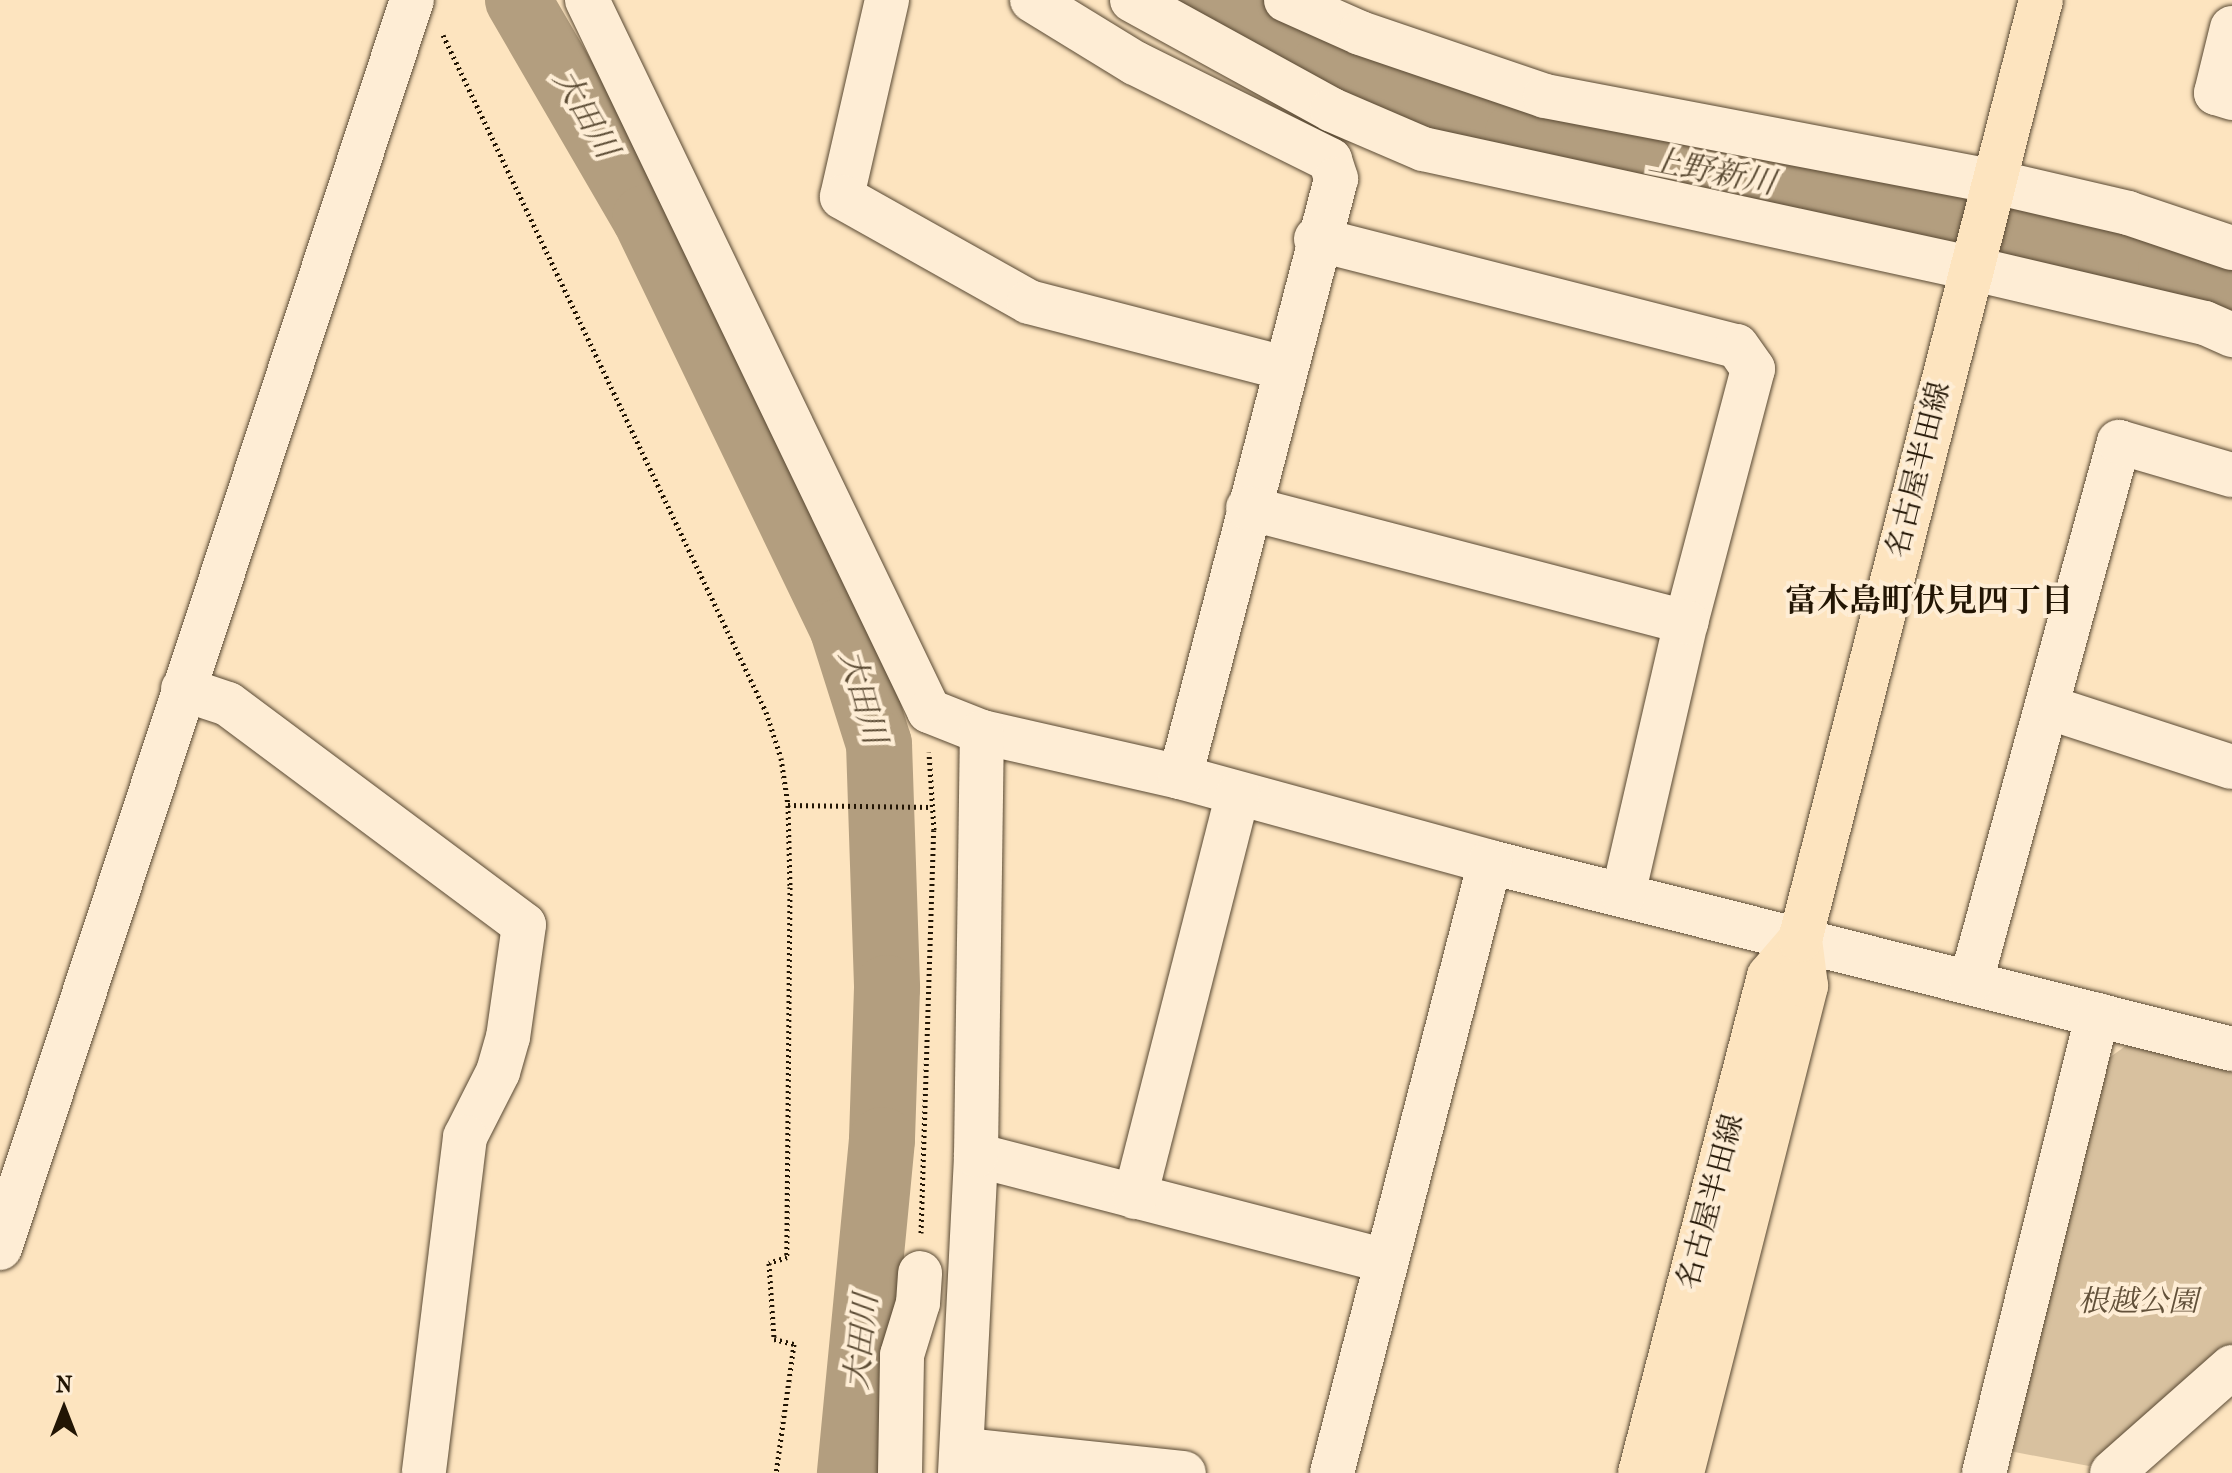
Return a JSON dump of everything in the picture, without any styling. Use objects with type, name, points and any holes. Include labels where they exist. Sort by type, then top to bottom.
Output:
[{"type":"main road","name":"名古屋半田線","points":[[1682,1473],[1806,986],[1800,940],[2041,0]]},
{"type":"main road","name":"名古屋半田線","points":[[1640,1473],[1769,976],[1800,940]]},
{"type":"street","points":[[587,0],[929,711],[982,732],[1180,777],[1490,862],[2232,1049]]},
{"type":"street","points":[[887,0],[842,197],[1029,302],[1284,368]]},
{"type":"street","points":[[1032,0],[1135,63],[1330,160],[1336,179],[1316,239],[1180,777]]},
{"type":"street","points":[[1132,0],[1332,110],[1423,149],[1972,261],[2205,323],[2232,335]]},
{"type":"street","points":[[1286,0],[1372,18],[1545,96],[1991,190],[2128,213],[2232,248]]},
{"type":"street","points":[[0,1248],[183,689],[425,13]]},
{"type":"street","points":[[2232,28],[2216,93],[2232,98]]},
{"type":"street","points":[[1316,239],[1737,346],[1753,369],[1686,622],[1623,895]]},
{"type":"street","points":[[1971,981],[2119,442],[2232,475]]},
{"type":"street","points":[[1248,508],[1686,622]]},
{"type":"street","points":[[183,689],[228,704],[524,925],[508,1037],[498,1072],[465,1137],[424,1473]]},
{"type":"street","points":[[2047,707],[2232,767]]},
{"type":"street","points":[[982,732],[976,1155],[962,1461],[1184,1473]]},
{"type":"street","points":[[1135,1197],[1238,794]]},
{"type":"street","points":[[1332,1473],[1490,862]]},
{"type":"street","points":[[1984,1473],[2097,1015]]},
{"type":"street","points":[[976,1155],[1387,1261]]},
{"type":"street","points":[[900,1473],[902,1355],[918,1303],[920,1273]]},
{"type":"street","points":[[2112,1473],[2232,1367]]},
{"type":"path","points":[[425,13],[766,712],[788,805],[787,1257],[769,1263],[774,1339],[794,1344],[776,1473]]},
{"type":"path","points":[[920,1273],[932,807],[929,711]]},
{"type":"path","points":[[788,805],[932,807]]},
{"type":"green space","name":"根越公園","points":[[2127,1045],[2232,1072],[2232,1345],[2089,1466],[2004,1450],[2099,1065]]},
{"type":"waterway","name":"大田川","points":[[518,0],[645,218],[843,630],[879,744],[887,988],[882,1140],[850,1473]]},
{"type":"waterway","name":"上野新川","points":[[1210,0],[1323,67],[1518,133],[2021,234],[2171,270],[2232,292]]},
{"type":"district","name":"富木島町伏見四丁目","points":[[1929,601]]}]
